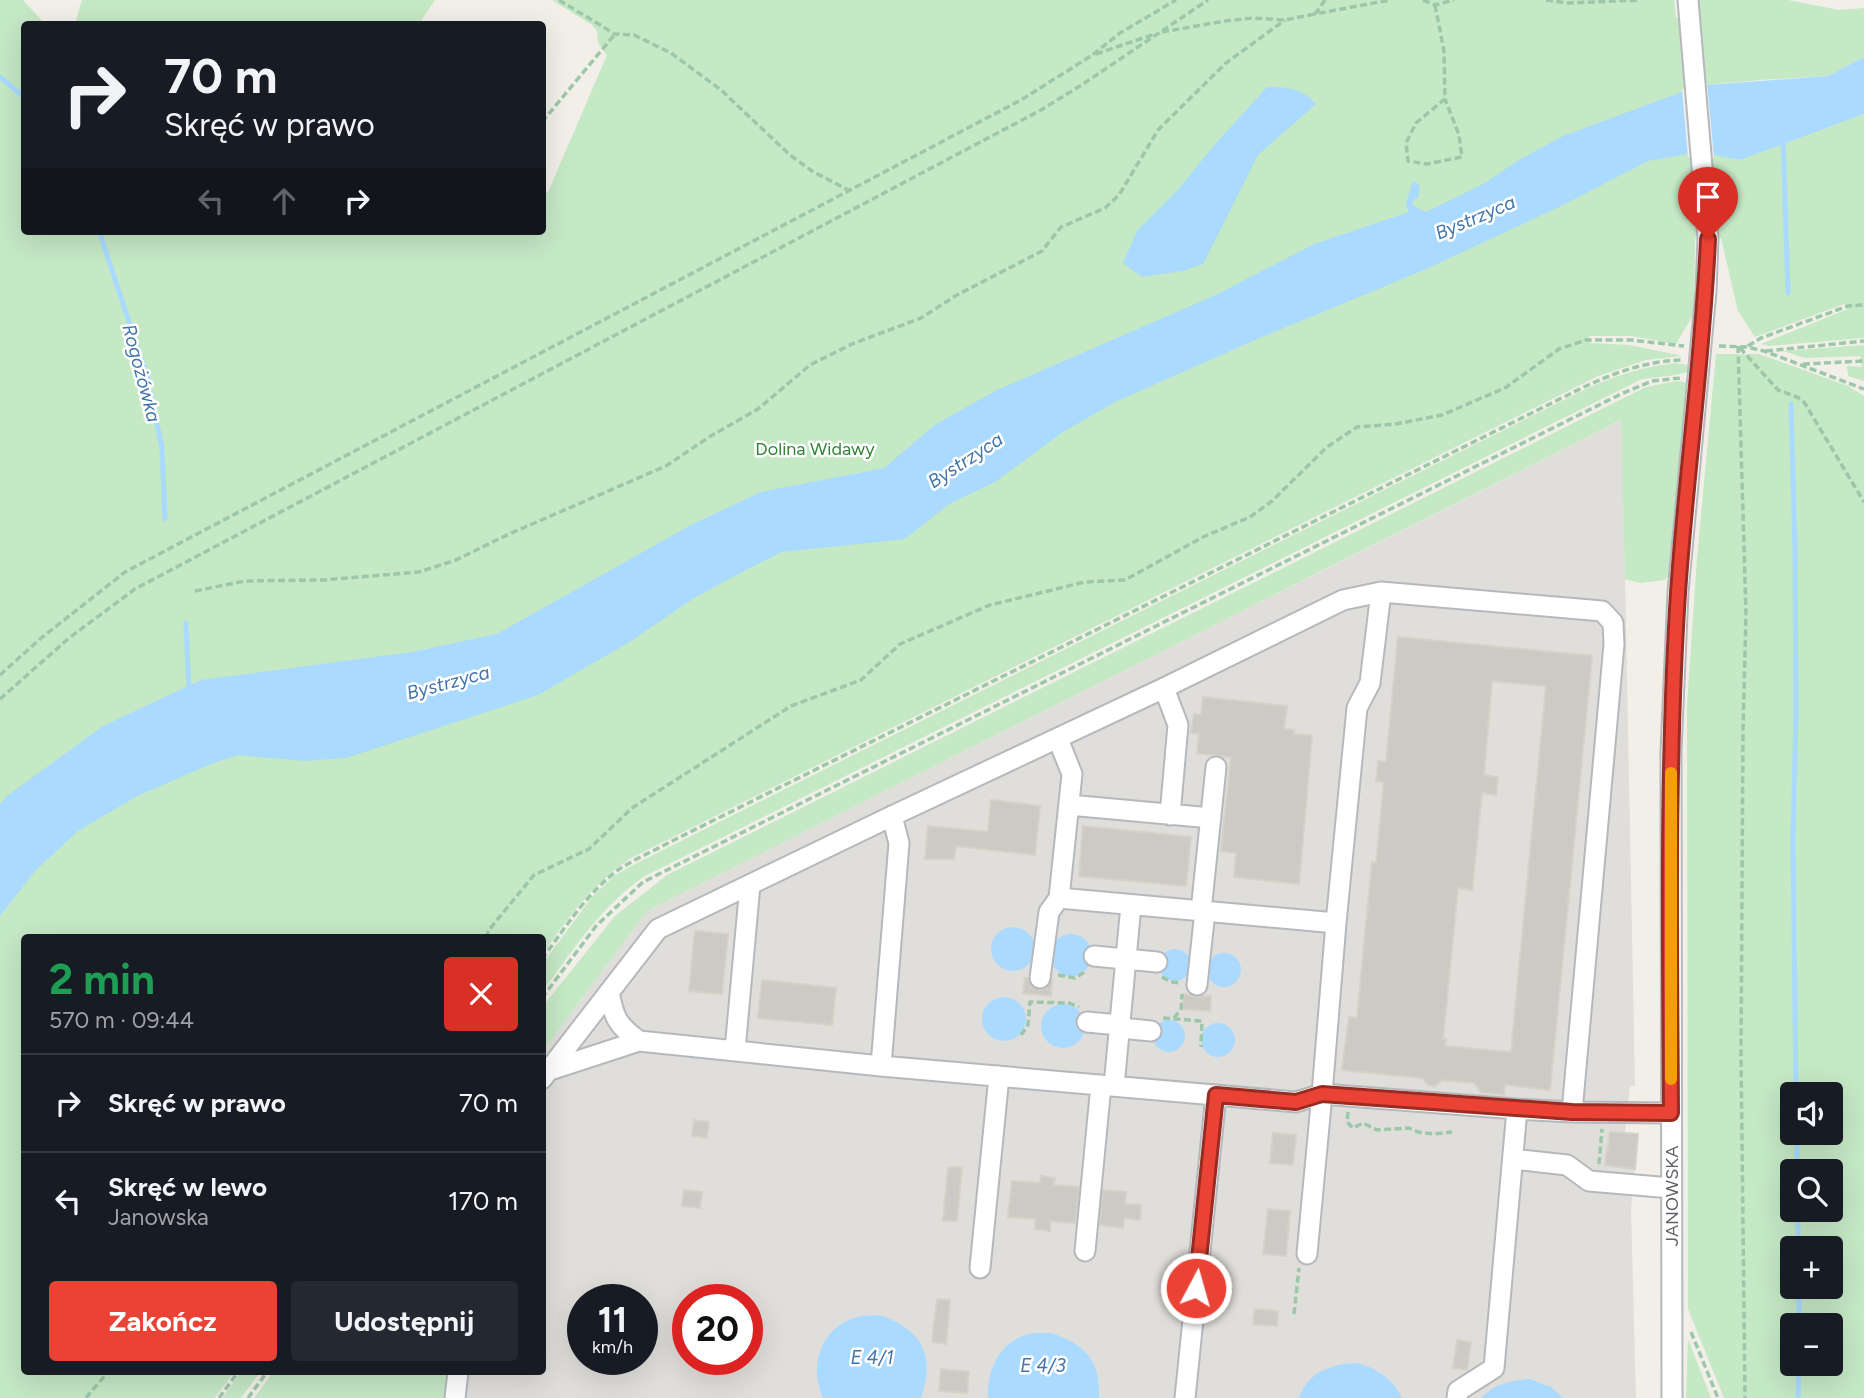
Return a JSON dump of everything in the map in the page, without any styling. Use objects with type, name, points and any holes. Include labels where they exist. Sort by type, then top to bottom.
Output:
[{"type":"street","name":"JANOWSKA","points":[[1672,1398],[1671,751],[1678,592],[1708,239],[1688,6]]},
{"type":"street","points":[[1307,1254],[1357,708],[1370,683],[1381,592]]},
{"type":"street","points":[[546,1075],[658,929],[1343,600],[1381,592],[1602,611],[1613,623],[1614,644],[1572,1112]]},
{"type":"street","points":[[1164,688],[1178,725],[1170,815]]},
{"type":"street","points":[[1040,978],[1049,912],[1059,898],[1072,774],[1058,739]]},
{"type":"street","points":[[1188,984],[1203,911],[1216,767]]},
{"type":"street","points":[[1069,806],[1211,818]]},
{"type":"street","points":[[881,1066],[899,843],[892,816]]},
{"type":"street","points":[[735,1050],[750,886]]},
{"type":"street","points":[[1059,898],[1336,923]]},
{"type":"street","points":[[1085,1251],[1107,1085],[1120,1026],[1131,905]]},
{"type":"street","points":[[1094,957],[1157,962]]},
{"type":"street","points":[[609,992],[613,1014],[622,1029],[639,1041]]},
{"type":"street","points":[[1087,1022],[1151,1031]]},
{"type":"street","points":[[546,1075],[639,1041],[881,1066],[1296,1102],[1322,1094],[1604,1114],[1671,1113]]},
{"type":"street","points":[[980,1268],[999,1076]]},
{"type":"street","points":[[1185,1398],[1216,1095]]},
{"type":"street","points":[[1457,1398],[1458,1391],[1494,1368],[1517,1109]]},
{"type":"street","points":[[1513,1159],[1567,1165],[1589,1181],[1671,1188]]},
{"type":"street","points":[[455,1398],[458,1375]]},
{"type":"path","points":[[559,0],[615,34],[634,35],[671,53],[720,90],[790,155],[811,171],[850,191]]},
{"type":"path","points":[[0,675],[40,639],[125,572],[1021,100],[1091,56],[1120,33],[1176,0]]},
{"type":"path","points":[[0,699],[69,638],[135,589],[962,153],[1080,86],[1208,0]]},
{"type":"path","points":[[1315,14],[1325,0]]},
{"type":"path","points":[[1091,56],[1161,32],[1244,19],[1285,20],[1390,0]]},
{"type":"path","points":[[1423,0],[1435,5],[1454,0]]},
{"type":"path","points":[[1546,0],[1568,3],[1640,0]]},
{"type":"path","points":[[1435,5],[1444,51],[1445,99],[1459,135],[1462,158],[1427,164],[1408,160],[1406,143],[1416,124],[1445,99]]},
{"type":"path","points":[[195,591],[244,581],[323,580],[419,572],[456,560],[529,524],[666,466],[758,409],[810,365],[852,344],[921,318],[957,295],[1042,251],[1061,227],[1105,208],[1119,195],[1158,130],[1226,63],[1285,20]]},
{"type":"path","points":[[546,117],[615,34]]},
{"type":"path","points":[[1746,347],[1761,338],[1848,306],[1864,305]]},
{"type":"path","points":[[488,934],[534,875],[589,849],[632,808],[791,706],[861,680],[900,644],[990,605],[1085,582],[1125,580],[1203,537],[1250,517],[1272,501],[1327,447],[1357,426],[1396,424],[1442,415],[1504,387],[1559,349],[1586,340],[1631,340],[1674,346],[1699,362]]},
{"type":"path","points":[[1764,352],[1864,341]]},
{"type":"path","points":[[1738,346],[1764,352],[1864,389]]},
{"type":"path","points":[[1738,346],[1778,390],[1804,402],[1864,502]]},
{"type":"path","points":[[1738,346],[1746,614],[1741,1056],[1745,1398]]},
{"type":"path","points":[[1800,365],[1864,361]]},
{"type":"path","points":[[546,954],[587,899],[604,882],[618,870],[672,841],[1611,374],[1655,362],[1699,362]]},
{"type":"path","points":[[546,993],[596,926],[643,882],[1622,394],[1652,381],[1673,377],[1699,362]]},
{"type":"path","points":[[1174,1018],[1181,1009],[1182,994],[1188,984]]},
{"type":"path","points":[[1021,1035],[1028,1025],[1030,1002],[1069,1003],[1083,1011],[1087,1022]]},
{"type":"path","points":[[1151,1031],[1160,1020],[1174,1018],[1202,1021],[1201,1047]]},
{"type":"path","points":[[1349,1096],[1347,1120],[1353,1128],[1363,1123],[1377,1130],[1409,1128],[1434,1134],[1452,1132]]},
{"type":"path","points":[[1598,1182],[1604,1114]]},
{"type":"path","points":[[1294,1314],[1300,1257],[1307,1254]]},
{"type":"path","points":[[1673,1310],[1685,1317],[1718,1398]]},
{"type":"path","points":[[86,1398],[105,1375]]},
{"type":"path","points":[[219,1398],[236,1375]]},
{"type":"path","points":[[248,1398],[265,1375]]},
{"type":"shaded area","points":[[1622,420],[1635,1086],[1630,1086],[1625,1133],[1638,1134],[1631,1209],[1636,1398],[283,1398],[300,1375],[546,1375],[546,1047],[647,911]]},
{"type":"green space","name":"Dolina Widawy","points":[[0,0],[23,0],[42,21],[21,21],[21,235],[546,235],[546,193],[607,55],[598,43],[597,31],[592,25],[552,0],[1674,0],[1676,18],[1700,13],[1697,0],[1788,0],[1839,10],[1864,8],[1864,57],[1828,76],[1708,85],[1713,154],[1739,160],[1864,114],[1864,338],[1769,346],[1761,344],[1848,309],[1844,304],[1755,337],[1738,311],[1721,238],[1695,239],[1694,313],[1676,344],[1631,336],[1589,336],[1590,343],[1629,345],[1683,356],[1646,360],[1598,376],[629,859],[592,891],[546,949],[546,934],[21,934],[21,1375],[232,1375],[215,1398],[0,1398]]},
{"type":"green space","points":[[82,0],[435,0],[421,21],[76,21]]},
{"type":"green space","points":[[1864,345],[1864,381],[1848,376],[1847,366],[1862,367],[1860,356],[1805,358],[1783,351]]},
{"type":"green space","points":[[1716,354],[1759,354],[1848,386],[1864,396],[1864,1398],[1724,1398],[1688,1309],[1687,705],[1697,558]]},
{"type":"green space","points":[[1675,363],[1689,365],[1689,371],[1642,379],[645,876],[602,914],[546,987],[546,959],[592,897],[614,876],[629,867],[1588,388],[1630,372]]},
{"type":"green space","points":[[1677,381],[1688,383],[1670,573],[1665,580],[1640,583],[1625,579],[1621,420],[647,911],[546,1047],[546,1002],[615,916],[667,875],[1646,387]]},
{"type":"green space","points":[[1688,1339],[1711,1398],[1686,1398]]},
{"type":"green space","points":[[239,1375],[258,1375],[241,1398],[222,1398]]},
{"type":"green space","points":[[271,1375],[448,1375],[445,1398],[254,1398]]},
{"type":"water","name":"Bystrzyca","points":[[1864,57],[1864,114],[1740,160],[1688,154],[1648,161],[1559,207],[1424,270],[1115,402],[1063,432],[995,482],[949,504],[905,539],[782,552],[694,598],[628,643],[538,695],[346,758],[304,761],[238,755],[211,764],[137,796],[78,831],[35,871],[0,916],[0,804],[7,796],[103,726],[201,680],[412,652],[497,634],[691,525],[761,492],[884,468],[936,424],[997,390],[1216,295],[1314,244],[1409,212],[1406,204],[1415,181],[1420,186],[1418,198],[1414,199],[1412,205],[1426,212],[1485,183],[1517,161],[1563,136],[1682,92],[1708,85],[1828,76]]},
{"type":"water","points":[[1267,87],[1294,90],[1316,104],[1258,155],[1203,264],[1183,271],[1142,277],[1123,263],[1137,231],[1176,192]]},
{"type":"water","points":[[1013,927],[1022,928],[1029,933],[1034,940],[1034,958],[1029,965],[1022,970],[1013,971],[1004,970],[997,965],[992,958],[991,949],[992,940],[997,933],[1004,928]]},
{"type":"water","points":[[1071,934],[1086,940],[1092,955],[1086,970],[1071,976],[1056,970],[1050,955],[1056,940]]},
{"type":"water","points":[[1175,949],[1187,953],[1191,965],[1187,977],[1175,981],[1163,977],[1159,965],[1163,953]]},
{"type":"water","points":[[1224,953],[1236,958],[1241,970],[1236,982],[1224,987],[1212,982],[1207,970],[1212,958]]},
{"type":"water","points":[[1004,997],[1013,998],[1020,1003],[1025,1010],[1025,1028],[1020,1035],[1013,1040],[1004,1041],[995,1040],[988,1035],[983,1028],[982,1019],[983,1010],[988,1003],[995,998]]},
{"type":"water","points":[[1063,1004],[1078,1011],[1085,1026],[1078,1041],[1063,1048],[1048,1041],[1041,1026],[1048,1011]]},
{"type":"water","points":[[1169,1020],[1180,1025],[1185,1036],[1180,1047],[1169,1052],[1158,1047],[1153,1036],[1158,1025]]},
{"type":"water","points":[[1218,1023],[1230,1028],[1235,1040],[1230,1052],[1218,1057],[1206,1052],[1201,1040],[1206,1028]]},
{"type":"water","name":"E 4/1","points":[[880,1315],[906,1328],[922,1346],[927,1369],[921,1398],[823,1398],[817,1373],[821,1349],[826,1339],[834,1329],[845,1322],[860,1316]]},
{"type":"water","name":"E 4/3","points":[[1051,1333],[1082,1349],[1094,1364],[1099,1398],[988,1398],[990,1377],[1003,1350],[1010,1343],[1029,1334]]},
{"type":"water","points":[[1358,1363],[1384,1376],[1402,1398],[1299,1398],[1308,1381],[1315,1375],[1331,1367]]},
{"type":"water","points":[[1530,1379],[1551,1387],[1563,1398],[1481,1398],[1498,1386]]},
{"type":"pier","points":[[1707,82],[1714,158],[1688,157],[1682,89]]},
{"type":"building","points":[[1398,637],[1592,656],[1550,1090],[1505,1085],[1504,1095],[1481,1092],[1474,1083],[1442,1080],[1435,1086],[1428,1085],[1422,1078],[1342,1070],[1349,1017],[1357,1018],[1372,862],[1376,863],[1384,782],[1376,781],[1378,761],[1386,762]],"holes":[[[1492,681],[1546,686],[1511,1052],[1445,1046],[1446,1039],[1443,1039],[1458,888],[1472,890],[1482,793],[1496,795],[1498,777],[1484,775]]]},
{"type":"building","points":[[1203,697],[1287,706],[1284,729],[1294,730],[1293,734],[1312,736],[1299,884],[1234,877],[1236,853],[1221,851],[1231,757],[1197,753],[1199,734],[1191,733],[1194,714],[1201,715]]},
{"type":"building","points":[[991,800],[1040,806],[1035,855],[956,846],[954,859],[925,859],[928,826],[988,832]]},
{"type":"building","points":[[1083,826],[1191,837],[1186,886],[1079,876]]},
{"type":"building","points":[[695,931],[728,934],[722,994],[689,991]]},
{"type":"building","points":[[1025,978],[1028,978],[1032,987],[1039,990],[1045,989],[1052,981],[1051,996],[1023,993]]},
{"type":"building","points":[[762,980],[836,988],[832,1025],[758,1018]]},
{"type":"building","points":[[1184,994],[1196,997],[1211,996],[1210,1011],[1182,1009]]},
{"type":"building","points":[[694,1120],[709,1122],[707,1138],[692,1136]]},
{"type":"building","points":[[1610,1132],[1638,1134],[1635,1169],[1605,1165]]},
{"type":"building","points":[[1273,1133],[1296,1135],[1293,1165],[1270,1163]]},
{"type":"building","points":[[962,1167],[957,1221],[943,1221],[948,1168]]},
{"type":"building","points":[[1041,1176],[1055,1178],[1054,1185],[1079,1187],[1075,1223],[1050,1221],[1050,1231],[1035,1229],[1036,1219],[1008,1217],[1012,1181],[1040,1183]]},
{"type":"building","points":[[684,1190],[702,1192],[700,1208],[682,1206]]},
{"type":"building","points":[[1103,1190],[1126,1192],[1125,1204],[1141,1205],[1140,1220],[1124,1218],[1123,1228],[1100,1225]]},
{"type":"building","points":[[1268,1209],[1290,1211],[1286,1256],[1263,1254]]},
{"type":"building","points":[[937,1299],[950,1300],[946,1344],[932,1342]]},
{"type":"building","points":[[1255,1309],[1278,1311],[1277,1326],[1253,1324]]},
{"type":"building","points":[[1457,1340],[1471,1342],[1467,1370],[1453,1368]]},
{"type":"building","points":[[941,1369],[969,1372],[967,1393],[939,1391]]},
{"type":"waterway","name":"Rogożówka","points":[[0,77],[21,94]]},
{"type":"waterway","points":[[1783,136],[1788,293]]},
{"type":"waterway","name":"Rogożówka","points":[[100,235],[147,376],[162,448],[165,519]]},
{"type":"waterway","points":[[1791,404],[1795,547],[1796,714],[1793,840],[1796,1082]]},
{"type":"waterway","name":"Rogożówka","points":[[186,623],[189,693]]},
{"type":"waterway","points":[[1797,1145],[1797,1159]]},
{"type":"waterway","points":[[1798,1222],[1798,1236]]},
{"type":"waterway","points":[[1799,1299],[1799,1313]]},
{"type":"waterway","points":[[1798,1398],[1799,1376]]},
{"type":"slow traffic","points":[[1671,773],[1671,1079]]},
{"type":"route","points":[[1196,1288],[1216,1095],[1296,1102],[1322,1094],[1572,1112],[1671,1113],[1672,724],[1678,592],[1706,291],[1708,239]]}]
